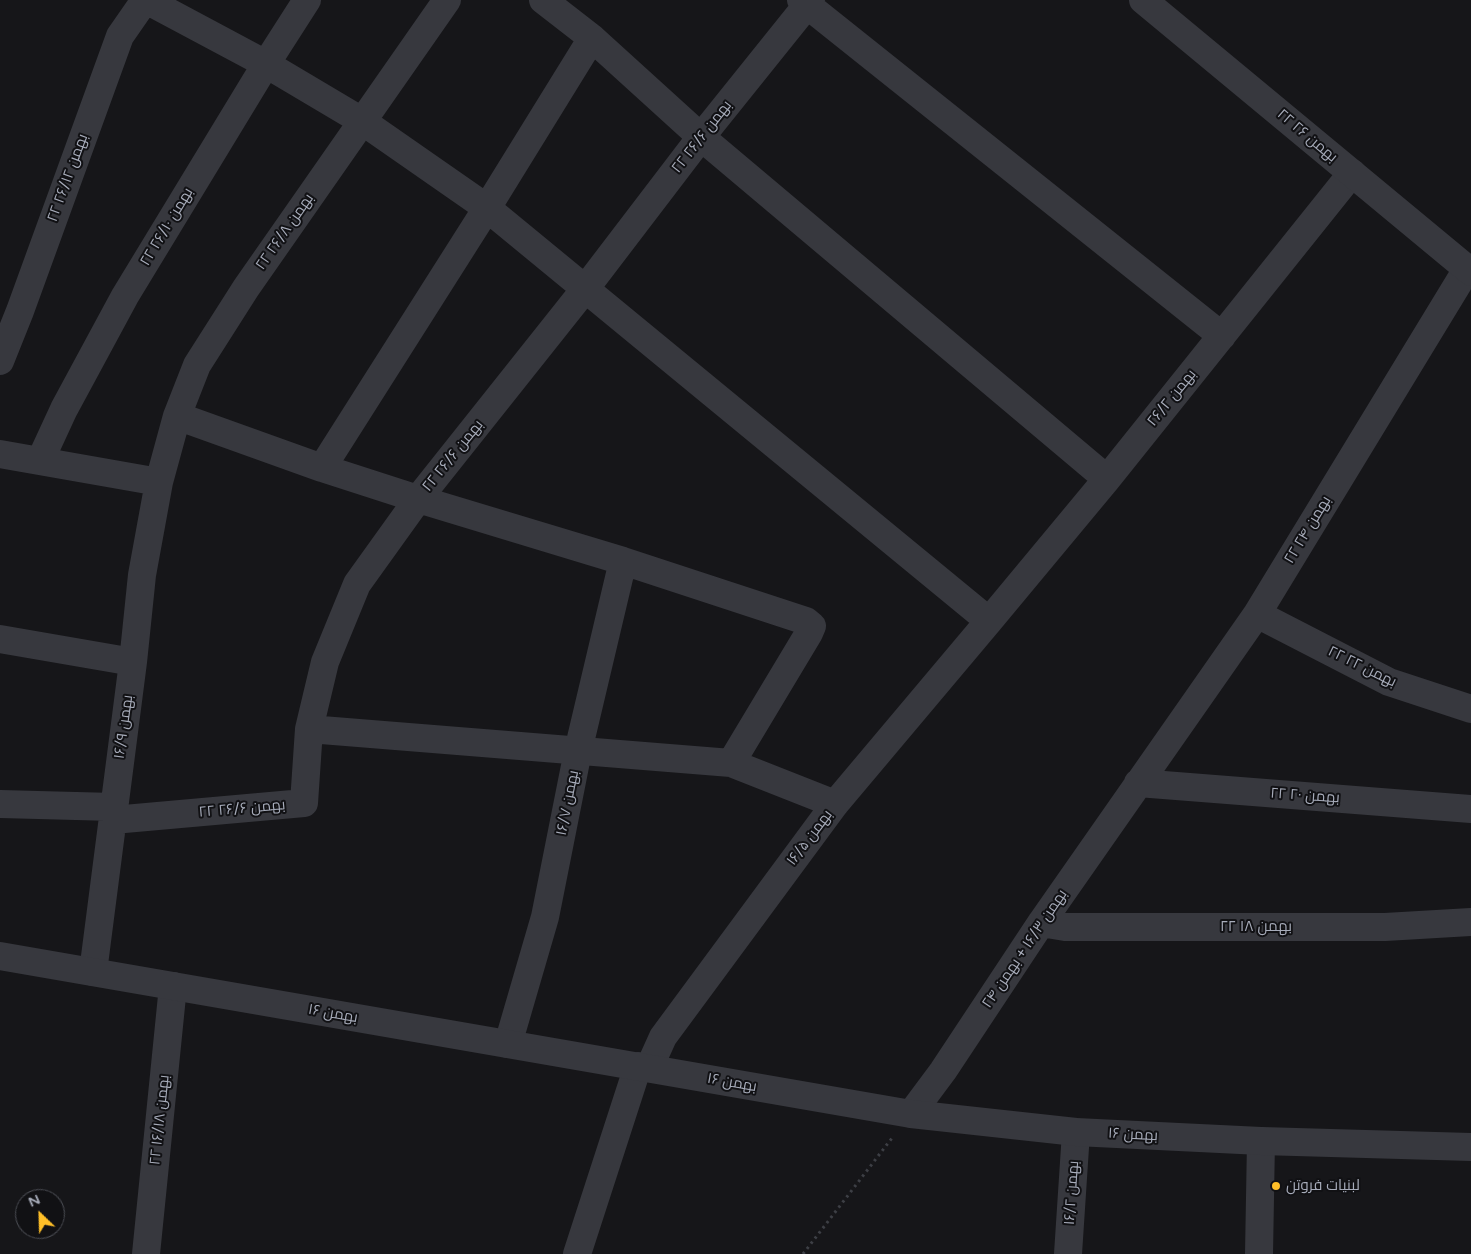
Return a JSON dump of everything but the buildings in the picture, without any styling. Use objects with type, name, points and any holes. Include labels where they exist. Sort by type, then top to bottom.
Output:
[{"type":"street","points":[[145,0],[266,64],[362,121],[487,208],[989,621]]},
{"type":"street","name":"۲۲ بهمن ۲۶/۱۲","points":[[0,361],[120,36],[145,0]]},
{"type":"street","name":"۲۲ بهمن ۲۶/۱۰","points":[[40,461],[64,409],[125,296],[307,0]]},
{"type":"street","name":"۲۲ بهمن ۲۶/۸","points":[[159,482],[177,416],[197,365],[246,288],[447,0]]},
{"type":"street","points":[[543,0],[592,38],[701,137],[1107,479]]},
{"type":"street","name":"۲۲ بهمن ۲۶","points":[[1143,0],[1470,268]]},
{"type":"street","points":[[806,2],[1222,336]]},
{"type":"street","name":"۲۲ بهمن ۲۶/۶","points":[[113,813],[304,803],[309,729],[325,662],[357,584],[418,499],[585,289],[806,2]]},
{"type":"street","points":[[322,468],[592,38]]},
{"type":"street","name":"بهمن ۲۶/۲","points":[[989,621],[1107,479],[1352,173]]},
{"type":"street","name":"۲۲ بهمن ۲۴","points":[[1138,783],[1257,614],[1470,268]]},
{"type":"street","points":[[177,416],[322,468],[623,561],[806,621],[812,626],[809,633],[731,763]]},
{"type":"street","points":[[0,454],[159,482]]},
{"type":"street","name":"بهمن ۱۶/۹","points":[[93,972],[133,662],[142,575],[159,482]]},
{"type":"street","name":"بهمن ۱۶/۷","points":[[508,1044],[545,917],[578,751],[623,561]]},
{"type":"street","name":"۲۲ بهمن ۲۲","points":[[1257,614],[1389,682],[1471,709]]},
{"type":"street","name":"بهمن ۱۶/۵","points":[[577,1254],[643,1067],[662,1037],[835,804],[989,621]]},
{"type":"street","points":[[0,639],[133,662]]},
{"type":"street","points":[[309,729],[731,763],[835,804]]},
{"type":"street","name":"۲۲ بهمن ۲۰","points":[[1138,783],[1471,809]]},
{"type":"street","name":"بهمن ۱۶/۳ + بهمن ۲۴","points":[[911,1114],[943,1071],[1041,923],[1138,783]]},
{"type":"street","points":[[0,804],[113,813]]},
{"type":"street","name":"۲۲ بهمن ۱۸","points":[[1041,923],[1064,927],[1385,927],[1471,922]]},
{"type":"street","name":"بهمن ۱۶","points":[[0,956],[911,1114],[1076,1132],[1261,1141],[1471,1147]]},
{"type":"street","name":"۲۲ بهمن ۱۶/۱۸","points":[[146,1254],[173,986]]},
{"type":"street","name":"بهمن ۱۶/۲","points":[[1068,1254],[1076,1132]]},
{"type":"street","points":[[1259,1254],[1261,1141]]},
{"type":"path","points":[[803,1254],[911,1114]]},
{"type":"place","name":"لبنیات فروتن","points":[[1276,1186]]}]
